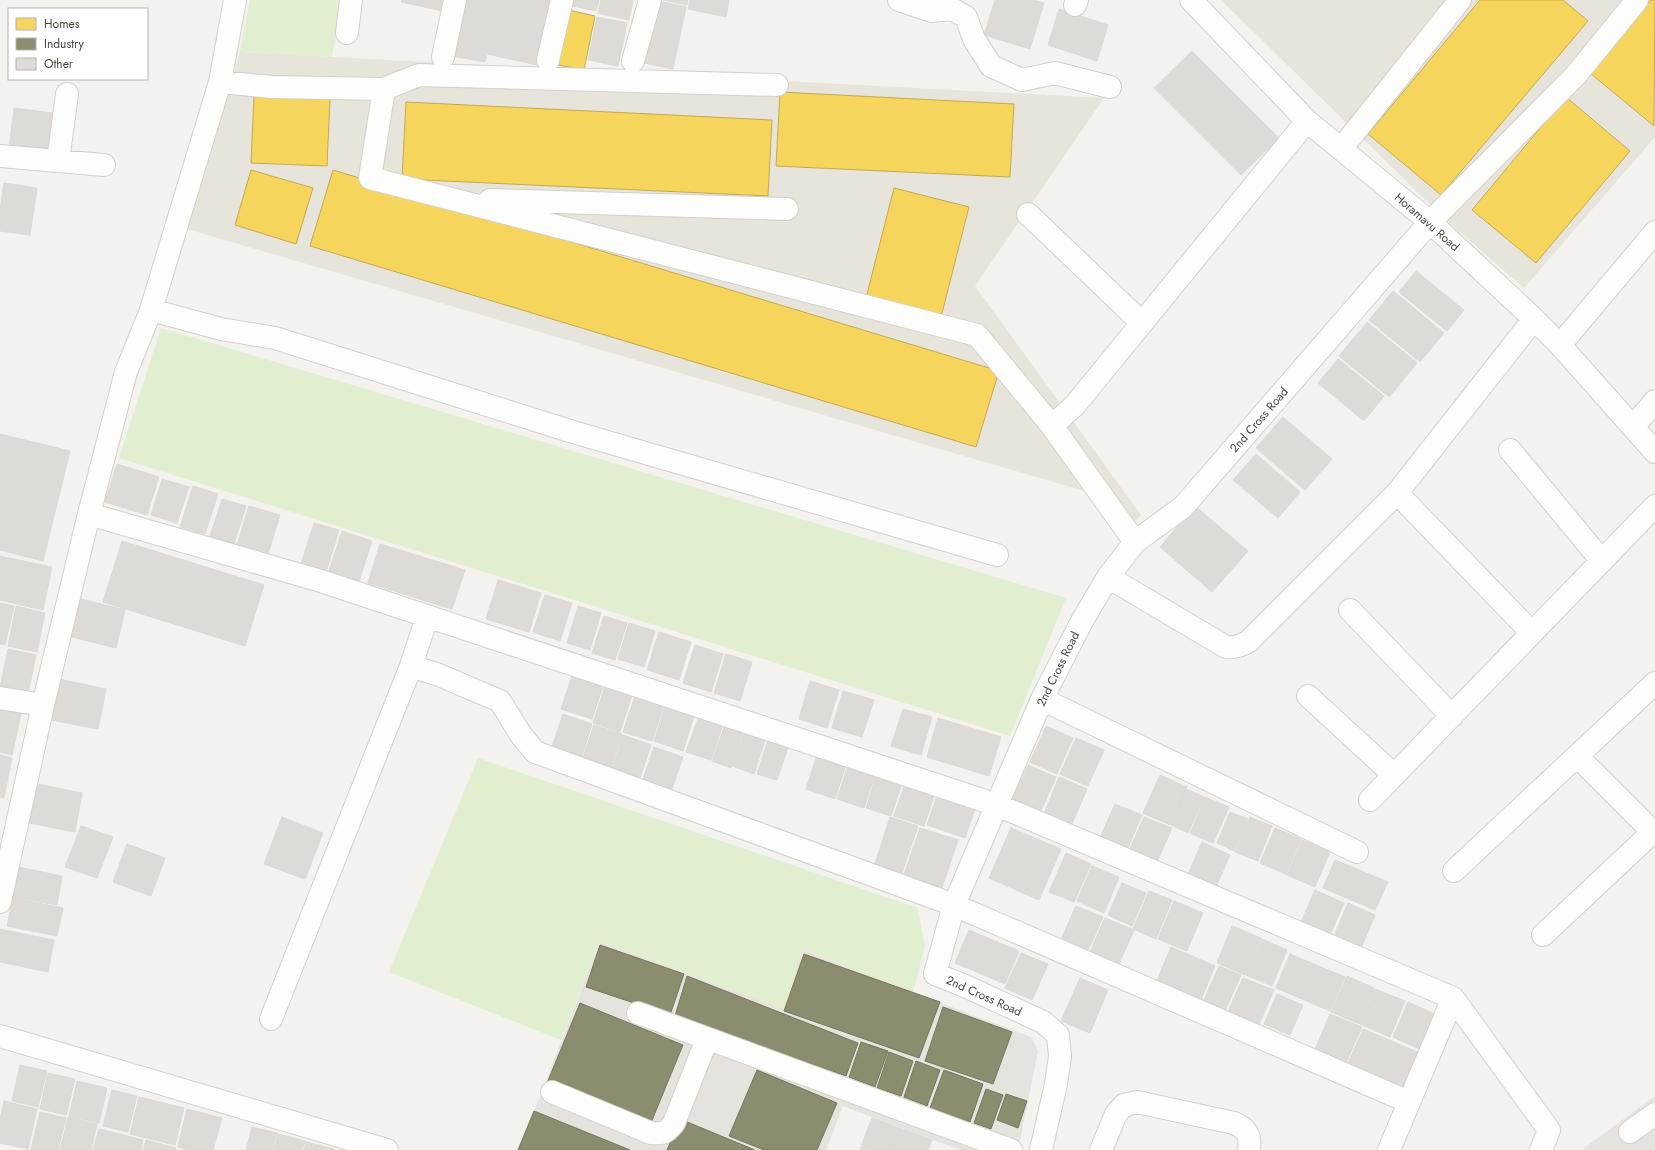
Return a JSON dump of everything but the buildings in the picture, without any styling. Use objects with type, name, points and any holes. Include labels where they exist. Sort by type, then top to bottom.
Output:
[{"type":"street","points":[[0,902],[89,514],[126,372],[151,310],[220,82],[235,0]]},
{"type":"street","points":[[346,33],[351,0]]},
{"type":"street","points":[[443,57],[455,0]]},
{"type":"street","points":[[548,60],[562,0]]},
{"type":"street","points":[[633,61],[650,0]]},
{"type":"street","points":[[899,0],[932,11],[952,9],[966,17],[974,39],[991,66],[1022,80],[1055,73],[1110,87]]},
{"type":"street","name":"Horamavu Road","points":[[1190,0],[1307,121],[1430,222],[1534,319],[1560,345],[1655,452]]},
{"type":"street","points":[[1341,149],[1460,0]]},
{"type":"street","name":"2nd Cross Road","points":[[1041,1150],[1056,1084],[1060,1056],[1058,1035],[1043,1022],[965,986],[935,974],[954,905],[1042,699],[1082,621],[1108,578],[1135,542],[1183,507],[1430,222],[1576,75],[1637,0]]},
{"type":"street","points":[[220,82],[272,87],[384,89],[420,75],[777,85]]},
{"type":"street","points":[[384,89],[370,178],[977,335],[1052,426],[1135,542]]},
{"type":"street","points":[[58,161],[67,94]]},
{"type":"street","points":[[1052,426],[1075,405],[1307,121]]},
{"type":"street","points":[[0,156],[104,165]]},
{"type":"street","points":[[448,198],[787,209]]},
{"type":"street","points":[[1028,214],[1142,323]]},
{"type":"street","points":[[1560,345],[1655,232]]},
{"type":"street","points":[[151,310],[221,329],[275,338],[573,432],[997,555]]},
{"type":"street","points":[[1108,578],[1221,644],[1235,648],[1249,641],[1397,493],[1534,319]]},
{"type":"street","points":[[1633,427],[1655,401]]},
{"type":"street","points":[[1510,450],[1602,561]]},
{"type":"street","points":[[1397,493],[1532,633]]},
{"type":"street","points":[[1370,800],[1655,506]]},
{"type":"street","points":[[89,514],[321,581],[997,805],[1453,998],[1549,1130],[1541,1150]]},
{"type":"street","points":[[1350,610],[1452,716]]},
{"type":"street","points":[[271,1019],[411,666],[427,617]]},
{"type":"street","points":[[411,666],[439,675],[500,701],[521,734],[535,752],[954,905],[1409,1102]]},
{"type":"street","points":[[1454,871],[1655,683]]},
{"type":"street","points":[[1308,696],[1394,775]]},
{"type":"street","points":[[0,698],[44,705]]},
{"type":"street","points":[[1042,699],[1357,852]]},
{"type":"street","points":[[1543,935],[1654,831],[1577,756]]},
{"type":"street","points":[[1389,1150],[1453,998]]},
{"type":"street","points":[[638,1013],[1011,1150]]},
{"type":"street","points":[[0,1036],[387,1150]]},
{"type":"street","points":[[552,1092],[651,1133],[661,1134],[668,1130],[674,1123],[707,1039]]},
{"type":"street","points":[[1101,1150],[1116,1114],[1124,1105],[1138,1102],[1243,1127],[1251,1140],[1249,1150]]},
{"type":"street","points":[[1630,1132],[1655,1114]]},
{"type":"shaded area","points":[[1221,0],[1655,0],[1655,137],[1524,288],[1447,221]]},
{"type":"shaded area","points":[[240,52],[1104,98],[975,286],[1141,515],[1118,540],[1091,493],[187,229]]},
{"type":"shaded area","points":[[600,942],[785,1009],[802,950],[1031,1037],[1038,1051],[1018,1150],[960,1150],[843,1106],[826,1150],[519,1150]]},
{"type":"shaded area","points":[[1655,1096],[1655,1150],[1585,1150],[1584,1148]]},
{"type":"green space","points":[[250,0],[342,0],[332,57],[240,52]]},
{"type":"green space","points":[[161,328],[1066,598],[1010,736],[119,458]]},
{"type":"green space","points":[[478,758],[918,908],[925,947],[913,992],[802,950],[785,1010],[600,942],[561,1040],[389,972]]}]
